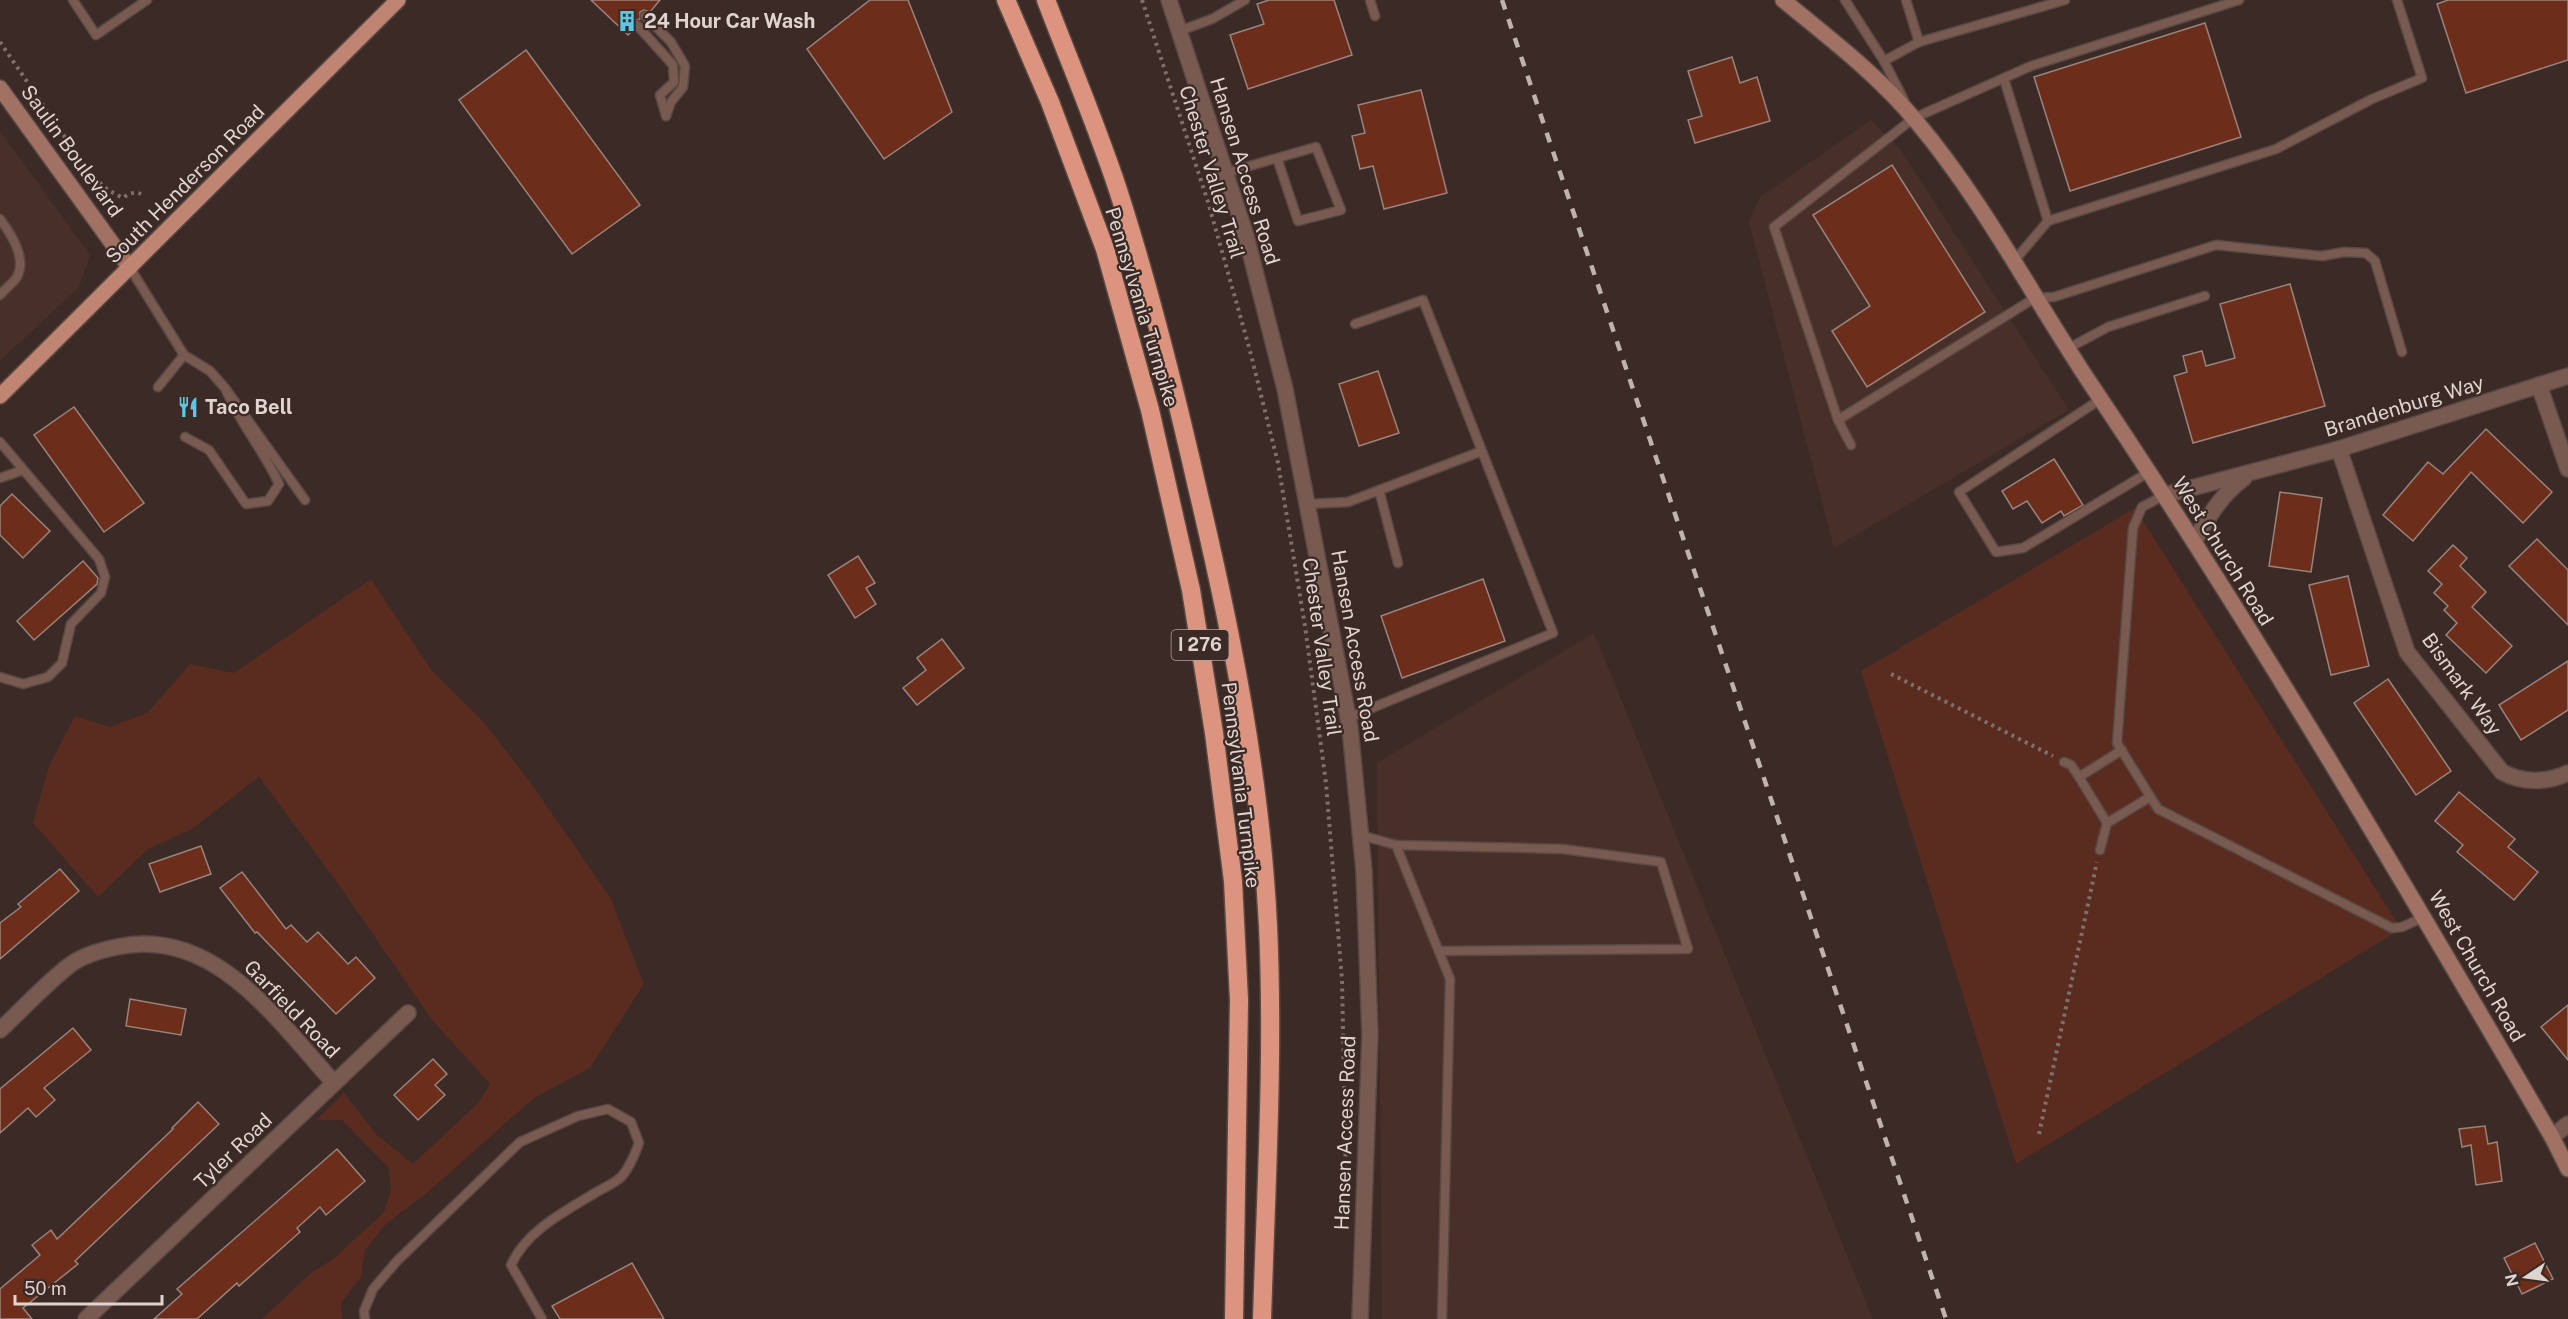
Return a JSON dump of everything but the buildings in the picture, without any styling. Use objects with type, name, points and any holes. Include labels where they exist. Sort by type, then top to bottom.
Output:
[{"type":"highway","name":"Pennsylvania Turnpike","points":[[1006,0],[1050,102],[1105,249],[1150,410],[1191,590],[1214,733],[1233,881],[1239,1000],[1234,1319]]},
{"type":"highway","name":"Pennsylvania Turnpike","points":[[1046,0],[1118,190],[1172,376],[1238,677],[1259,826],[1268,923],[1271,1035],[1262,1319]]},
{"type":"main road","name":"South Henderson Road","points":[[0,396],[398,0]]},
{"type":"street","name":"Hansen Access Road","points":[[1169,0],[1246,236],[1285,389],[1348,718],[1360,835],[1370,1034],[1360,1319]]},
{"type":"street","name":"West Church Road","points":[[1783,0],[1847,53],[1914,118],[1972,195],[2015,260],[2035,298],[2067,349],[2165,495],[2424,917],[2552,1137],[2568,1169]]},
{"type":"street","name":"Saulin Boulevard","points":[[0,88],[130,268]]},
{"type":"street","name":"Brandenburg Way","points":[[2165,495],[2339,449],[2568,375]]},
{"type":"street","points":[[2539,385],[2568,469]]},
{"type":"street","name":"Bismark Way","points":[[2339,449],[2407,651],[2502,772],[2511,777],[2535,781],[2568,773]]},
{"type":"street","name":"Brandenburg Way","points":[[2194,542],[2214,507],[2228,490],[2252,472]]},
{"type":"street","name":"Garfield Road","points":[[0,1030],[72,963],[102,951],[136,943],[167,946],[202,956],[233,976],[280,1023],[334,1083]]},
{"type":"street","name":"Tyler Road","points":[[86,1319],[408,1013]]},
{"type":"street","points":[[2552,1137],[2568,1124]]},
{"type":"lane","points":[[73,0],[96,34],[147,0]]},
{"type":"lane","points":[[1179,32],[1212,19],[1245,0]]},
{"type":"lane","points":[[1370,0],[1375,16]]},
{"type":"lane","points":[[1845,0],[1884,61],[1914,118]]},
{"type":"lane","points":[[1906,0],[1918,42]]},
{"type":"lane","points":[[1884,61],[1918,42],[2065,0]]},
{"type":"lane","points":[[1851,445],[1838,420],[1774,227],[1914,118],[2031,66],[2239,0]]},
{"type":"lane","points":[[2015,260],[2048,221],[2276,149],[2363,104],[2422,78],[2397,0]]},
{"type":"lane","points":[[637,25],[673,65],[674,82],[660,95],[666,116],[671,102],[683,87],[685,66],[671,42],[645,16]]},
{"type":"lane","points":[[2004,79],[2048,221]]},
{"type":"lane","points":[[1225,173],[1277,158],[1316,147],[1341,210],[1298,221],[1277,158]]},
{"type":"lane","points":[[0,219],[12,236],[20,261],[17,277],[0,295]]},
{"type":"lane","points":[[1838,420],[2035,298],[2054,297],[2216,245],[2322,256],[2344,252],[2366,253],[2374,261],[2402,352]]},
{"type":"lane","points":[[130,268],[184,355],[210,371],[225,388],[305,500]]},
{"type":"lane","points":[[2067,349],[2108,327],[2205,296]]},
{"type":"lane","points":[[1348,718],[1553,633],[1423,300],[1355,324]]},
{"type":"lane","points":[[158,387],[184,355]]},
{"type":"lane","points":[[185,437],[209,450],[246,504],[268,501],[279,484],[271,466],[235,413],[225,388]]},
{"type":"lane","points":[[2101,399],[1959,492],[1996,552],[2023,548],[2150,472]]},
{"type":"lane","points":[[0,442],[99,559],[105,577],[101,593],[71,624],[62,663],[48,677],[23,684],[0,677]]},
{"type":"lane","points":[[1308,504],[1348,502],[1482,450]]},
{"type":"lane","points":[[0,478],[23,470]]},
{"type":"lane","points":[[1379,490],[1398,563]]},
{"type":"lane","points":[[2165,495],[2142,507],[2133,528],[2117,743],[2150,797],[2158,809],[2376,921],[2392,928],[2402,927],[2424,917]]},
{"type":"lane","points":[[2079,777],[2122,750]]},
{"type":"lane","points":[[2064,762],[2071,765],[2107,824]]},
{"type":"lane","points":[[2100,850],[2107,824],[2150,797]]},
{"type":"lane","points":[[1360,835],[1396,844],[1563,849],[1661,862],[1688,949],[1438,951]]},
{"type":"lane","points":[[1396,844],[1450,979],[1442,1319]]},
{"type":"lane","points":[[365,1319],[364,1311],[372,1289],[397,1261],[520,1142],[578,1116],[608,1109],[631,1122],[639,1143],[631,1162],[621,1178],[569,1208],[532,1235],[515,1256],[512,1265],[542,1319]]},
{"type":"path","name":"Chester Valley Trail","points":[[1142,0],[1208,202],[1249,347],[1278,463],[1305,626],[1326,783],[1342,980],[1346,1188]]},
{"type":"path","points":[[0,42],[90,174],[108,190],[123,198],[130,193],[145,195]]},
{"type":"path","points":[[1891,674],[2064,762]]},
{"type":"path","points":[[2039,1134],[2100,850]]},
{"type":"shaded area","points":[[1871,120],[1900,149],[2069,410],[1834,548],[1749,222],[1760,197]]},
{"type":"shaded area","points":[[0,131],[90,255],[79,287],[0,361]]},
{"type":"shaded area","points":[[2135,508],[2401,929],[2016,1164],[1861,671]]},
{"type":"shaded area","points":[[371,579],[432,671],[481,719],[528,779],[610,897],[644,984],[590,1068],[534,1098],[427,1193],[386,1224],[365,1250],[361,1277],[341,1303],[342,1319],[262,1319],[311,1273],[333,1259],[384,1212],[391,1189],[388,1167],[342,1120],[316,1120],[344,1093],[377,1135],[413,1164],[478,1103],[490,1084],[432,1020],[339,885],[259,777],[192,829],[148,849],[98,897],[33,823],[49,766],[75,716],[110,727],[147,713],[190,664],[234,673]]},
{"type":"shaded area","points":[[1594,633],[1873,1319],[1382,1319],[1377,763]]},
{"type":"railway","points":[[1502,0],[1946,1319]]},
{"type":"place","name":"24 Hour Car Wash","points":[[627,21]]},
{"type":"place","name":"Taco Bell","points":[[188,407]]}]
